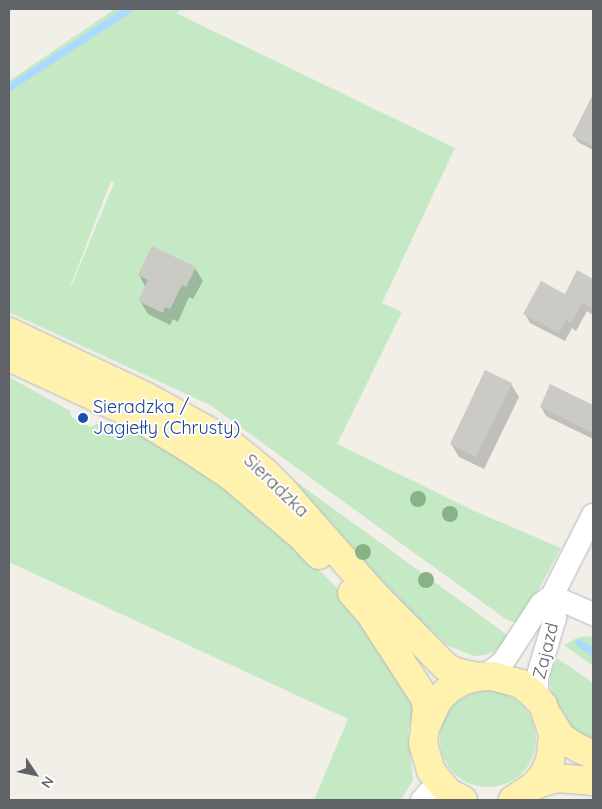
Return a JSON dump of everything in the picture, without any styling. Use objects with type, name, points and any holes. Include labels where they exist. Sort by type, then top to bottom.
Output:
[{"type":"main road","name":"Sieradzka","points":[[9,332],[145,396],[226,441],[266,473],[287,494],[374,594],[446,666],[455,672],[481,677],[506,678],[521,684],[544,709],[562,738],[578,748],[593,754]]},
{"type":"main road","name":"Sieradzka","points":[[9,357],[159,428],[232,477],[301,536],[371,615],[425,698],[427,708],[424,743],[430,791]]},
{"type":"main road","points":[[425,728],[438,700],[462,682],[481,677]]},
{"type":"main road","points":[[525,794],[550,761],[552,734],[544,709]]},
{"type":"main road","points":[[525,794],[557,778],[593,781]]},
{"type":"main road","points":[[430,791],[462,800]]},
{"type":"street","name":"Zajazd","points":[[481,677],[503,662],[541,604],[552,596],[593,515]]},
{"type":"street","name":"Zajazd","points":[[544,709],[537,691],[537,678],[555,618],[552,596]]},
{"type":"street","points":[[552,596],[593,614]]},
{"type":"green space","points":[[115,9],[183,9],[176,13],[455,148],[382,303],[402,312],[337,444],[479,513],[561,548],[520,624],[507,620],[210,405],[9,312],[9,81]],"holes":[[[111,181],[114,183],[71,287],[70,287]]]},
{"type":"green space","points":[[9,377],[70,411],[71,417],[91,427],[97,424],[106,429],[110,423],[151,436],[216,480],[294,545],[334,585],[363,620],[408,690],[414,707],[408,732],[413,780],[401,800],[314,800],[348,719],[9,562]]},
{"type":"green space","points":[[276,468],[510,637],[494,652],[484,655],[473,656],[447,645],[416,617],[375,574],[328,519]]},
{"type":"green space","points":[[593,637],[593,666],[564,645],[577,638]]},
{"type":"green space","points":[[557,658],[593,683],[593,743],[573,730],[564,719],[553,697],[550,676]]},
{"type":"green space","points":[[488,691],[506,694],[522,705],[533,721],[536,739],[533,757],[522,773],[506,784],[488,787],[470,784],[454,773],[443,757],[440,739],[443,721],[454,705],[470,694]]},
{"type":"building","points":[[593,94],[593,146],[572,136]]},
{"type":"building","points":[[152,246],[196,267],[186,287],[182,285],[170,309],[165,307],[163,313],[138,301],[148,280],[138,275]]},
{"type":"building","points":[[577,270],[593,279],[593,309],[582,303],[571,323],[566,320],[559,333],[523,314],[541,281],[565,294]]},
{"type":"building","points":[[485,370],[512,383],[476,457],[450,444]]},
{"type":"building","points":[[550,384],[593,405],[593,433],[540,407]]},
{"type":"waterway","points":[[9,87],[128,9]]},
{"type":"waterway","points":[[579,643],[593,652]]},
{"type":"place","name":"Sieradzka / Jagiełły (Chrusty)","points":[[83,418]]}]
